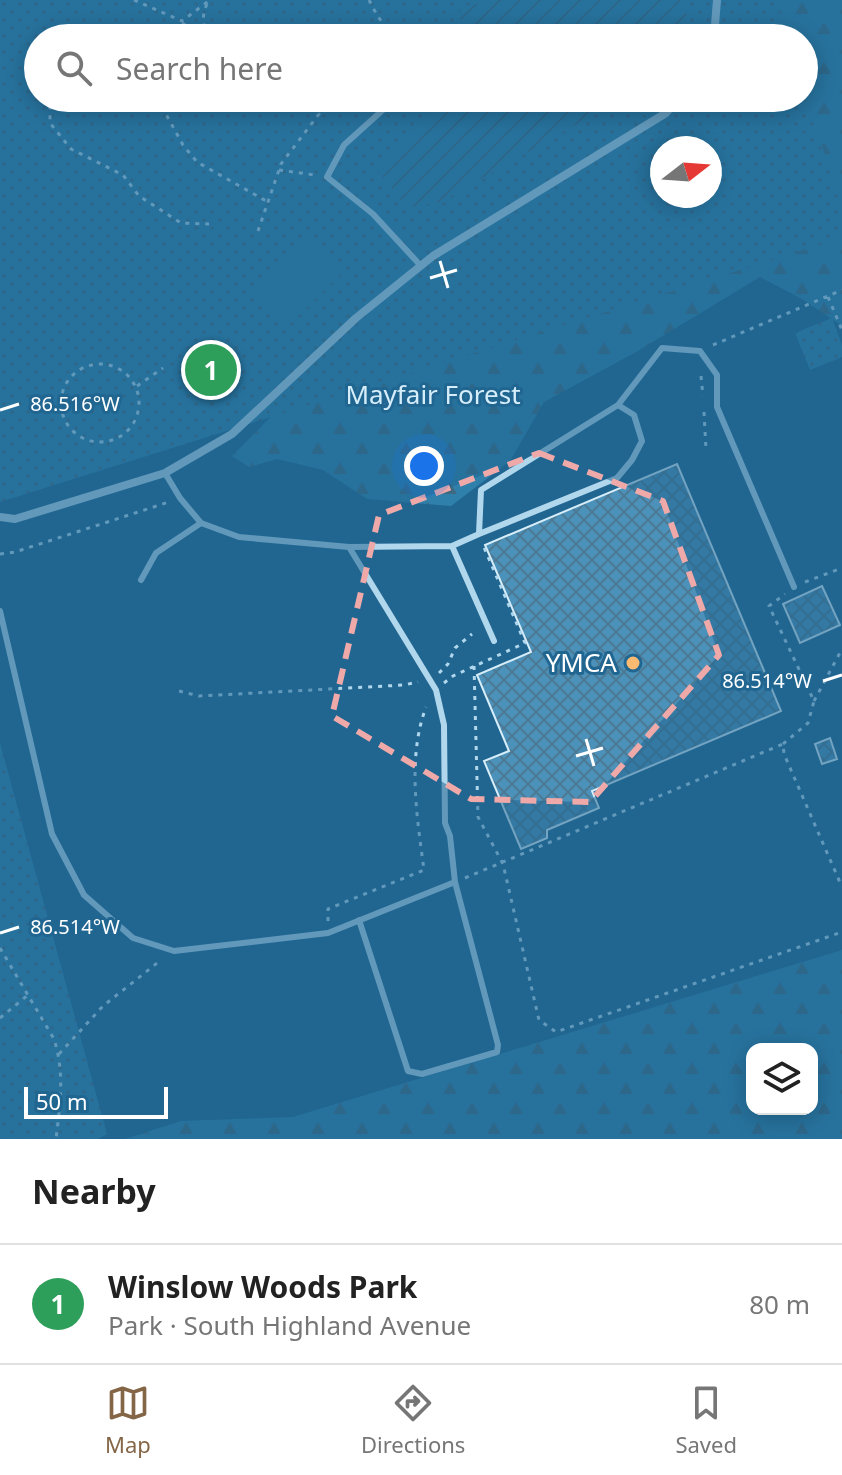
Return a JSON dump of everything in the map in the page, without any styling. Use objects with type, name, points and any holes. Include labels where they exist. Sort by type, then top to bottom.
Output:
[{"type":"street","points":[[715,24],[717,0]]},
{"type":"street","points":[[0,517],[15,519],[165,473],[232,434],[356,318],[446,247],[667,112]]},
{"type":"lane","points":[[381,112],[344,145],[327,177],[373,214],[421,266]]},
{"type":"lane","points":[[479,534],[481,490],[618,405],[662,348],[700,351],[717,375],[717,407],[794,587]]},
{"type":"lane","points":[[165,473],[180,498],[201,523],[239,537],[349,547],[452,546],[617,478],[642,441],[634,415],[618,405]]},
{"type":"lane","points":[[141,580],[156,553],[201,523]]},
{"type":"lane","points":[[452,546],[494,641]]},
{"type":"lane","points":[[349,547],[436,690],[444,725],[445,823],[450,836],[455,882],[498,1045],[497,1052],[422,1074],[408,1071],[359,920]]},
{"type":"lane","points":[[0,611],[52,834],[84,895],[133,938],[174,951],[328,933],[455,882]]},
{"type":"path","points":[[134,0],[185,24]]},
{"type":"path","points":[[369,0],[384,24]]},
{"type":"path","points":[[182,21],[209,1]]},
{"type":"path","points":[[203,24],[202,15],[209,1]]},
{"type":"path","points":[[50,112],[50,123],[71,149],[123,175],[139,196],[181,223],[209,224]]},
{"type":"path","points":[[165,112],[183,145],[197,162],[268,202]]},
{"type":"path","points":[[258,231],[279,170],[319,114],[316,112]]},
{"type":"path","points":[[279,170],[327,177]]},
{"type":"path","points":[[700,351],[842,290]]},
{"type":"path","points":[[828,296],[842,330]]},
{"type":"path","points":[[105,363],[118,367],[129,375],[136,386],[140,399],[139,412],[126,434],[115,440],[89,441],[77,436],[62,415],[60,402],[70,377],[92,364],[105,363]]},
{"type":"path","points":[[136,386],[163,368]]},
{"type":"path","points":[[0,554],[15,552],[180,498]]},
{"type":"path","points":[[328,933],[328,909],[424,870],[418,828],[415,750],[417,730],[430,697],[453,676],[525,643],[479,534]]},
{"type":"path","points":[[814,701],[769,606],[794,587],[842,568]]},
{"type":"path","points":[[179,691],[199,696],[404,685],[431,679],[448,664],[455,648],[472,634]]},
{"type":"path","points":[[455,882],[783,744],[808,723],[814,701],[842,649]]},
{"type":"path","points":[[474,666],[478,817],[503,864],[539,1020],[556,1032],[842,932]]},
{"type":"path","points":[[783,744],[784,754],[842,887]]},
{"type":"path","points":[[0,948],[54,1039],[59,1054],[62,1087],[56,1139]]},
{"type":"path","points":[[59,1054],[103,1006],[174,951]]},
{"type":"path","points":[[0,1018],[28,995]]},
{"type":"highlighted area","points":[[539,453],[663,501],[719,655],[590,802],[471,799],[332,716],[379,515]]},
{"type":"green space","points":[[0,0],[777,0],[785,24],[24,24],[24,112],[812,112],[842,210],[842,238],[0,502]]},
{"type":"green space","points":[[484,0],[684,0],[688,24],[463,24],[457,13]]},
{"type":"green space","name":"Mayfair Forest","points":[[755,0],[842,0],[842,326],[802,299],[760,277],[636,352],[544,402],[510,461],[451,506],[367,499],[323,470],[277,459],[249,467],[232,456],[374,313],[650,201],[650,208],[722,208],[722,142],[778,112],[818,112],[818,24],[749,24]]},
{"type":"green space","points":[[435,112],[598,112],[440,202],[407,208],[376,168]]},
{"type":"green space","points":[[313,236],[346,270],[289,325],[256,291]]},
{"type":"green space","points":[[832,318],[842,345],[842,357],[810,370],[795,333]]},
{"type":"green space","points":[[0,743],[107,1134],[98,1139],[0,1139]]},
{"type":"green space","points":[[842,950],[842,1139],[125,1139],[181,1121],[293,1117]]},
{"type":"building","name":"YMCA","points":[[677,464],[781,711],[592,791],[599,808],[547,830],[547,838],[521,849],[484,761],[509,751],[477,675],[531,652],[485,545]]},
{"type":"building","points":[[822,586],[840,625],[800,643],[783,604]]},
{"type":"building","points":[[830,738],[837,759],[822,764],[815,744]]},
{"type":"place","name":"Winslow Woods Park","points":[[211,370]]},
{"type":"place","name":"YMCA","points":[[633,663]]}]
